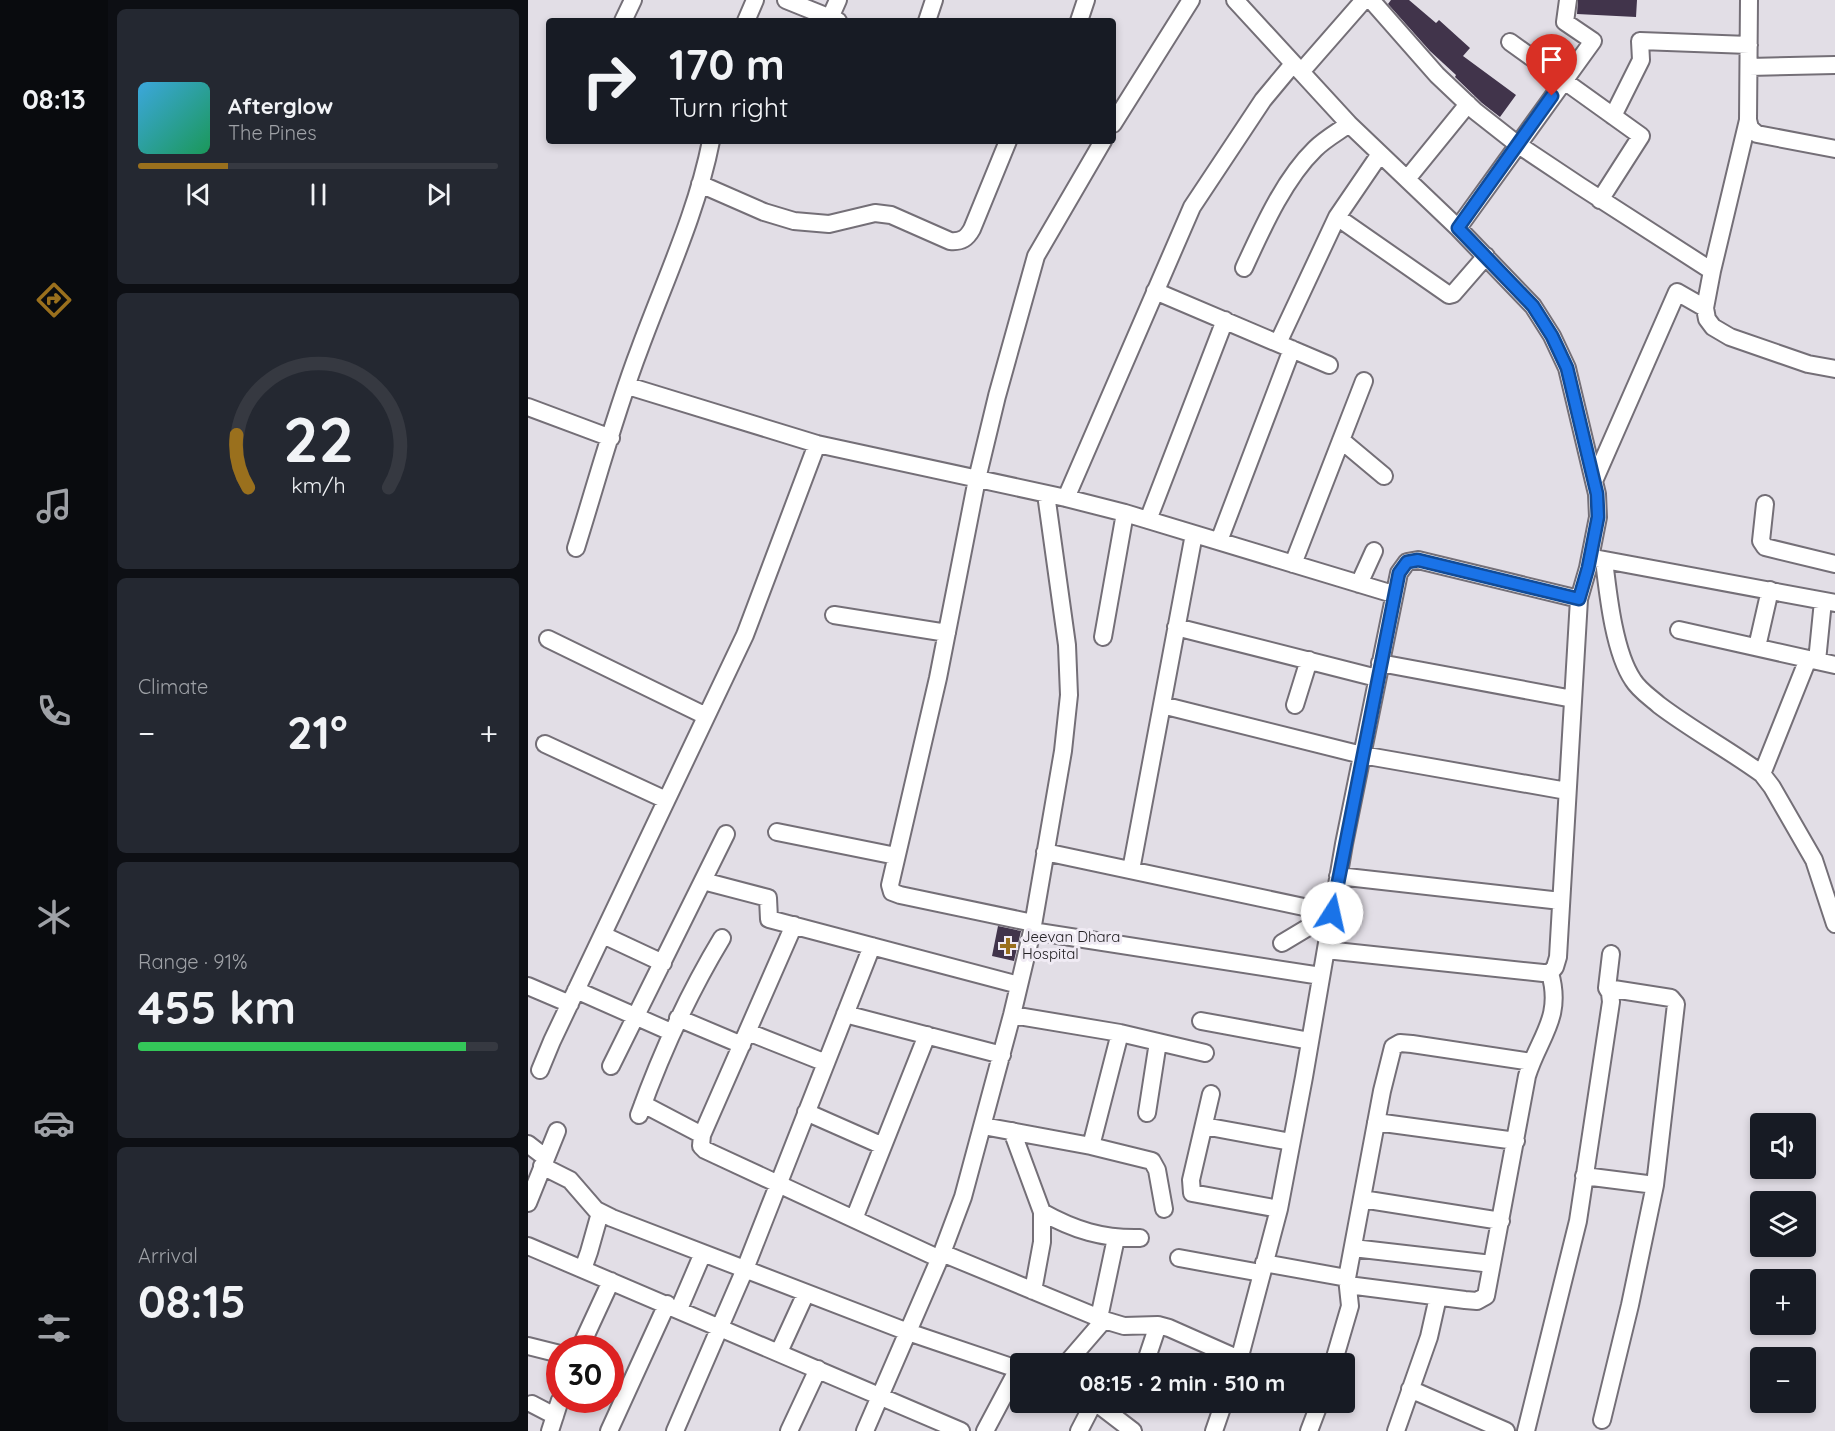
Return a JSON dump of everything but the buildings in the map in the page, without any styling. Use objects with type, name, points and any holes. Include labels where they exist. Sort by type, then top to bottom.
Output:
[{"type":"street","points":[[625,18],[633,0]]},
{"type":"street","points":[[747,18],[755,0]]},
{"type":"street","points":[[834,18],[838,0]]},
{"type":"street","points":[[928,18],[934,0]]},
{"type":"street","points":[[1080,18],[1086,0]]},
{"type":"street","points":[[1116,119],[1191,0]]},
{"type":"street","points":[[1235,0],[1348,124],[1458,228],[1533,306],[1552,336],[1567,368],[1594,481],[1598,517],[1597,559],[1612,618],[1632,679],[1644,693],[1672,714],[1762,774],[1772,787],[1814,860],[1835,924]]},
{"type":"street","points":[[1066,498],[1192,207],[1206,183],[1263,100],[1364,0]]},
{"type":"street","points":[[1371,0],[1408,44],[1468,104],[1517,144],[1712,271]]},
{"type":"street","points":[[1458,228],[1593,41],[1565,22],[1568,0]]},
{"type":"street","points":[[1749,0],[1748,120],[1712,271],[1705,308],[1707,319],[1713,327],[1730,337],[1808,364],[1835,369]]},
{"type":"street","points":[[796,2],[832,18]]},
{"type":"street","points":[[1613,116],[1641,60],[1640,41],[1749,45]]},
{"type":"street","points":[[1510,42],[1641,136],[1600,200]]},
{"type":"street","points":[[1749,67],[1835,65]]},
{"type":"street","points":[[1407,180],[1468,104]]},
{"type":"street","points":[[1748,120],[1750,128],[1757,134],[1835,149]]},
{"type":"street","points":[[1244,268],[1283,193],[1302,164],[1316,148],[1348,124]]},
{"type":"street","points":[[576,548],[639,351],[700,184],[710,144]]},
{"type":"street","points":[[700,184],[764,212],[794,220],[829,224],[875,213],[891,215],[950,241],[959,242],[967,237],[972,229],[1007,144]]},
{"type":"street","points":[[1101,144],[1036,256],[996,396],[977,479],[938,678],[890,885],[892,892],[900,895],[1033,927],[1321,976]]},
{"type":"street","points":[[1219,541],[1285,346],[1337,217],[1380,154]]},
{"type":"street","points":[[1337,217],[1449,295],[1453,294],[1486,256]]},
{"type":"street","points":[[1155,291],[1329,365]]},
{"type":"street","points":[[1594,481],[1677,292],[1705,308]]},
{"type":"street","points":[[1148,520],[1225,320]]},
{"type":"street","points":[[1293,564],[1364,381]]},
{"type":"street","points":[[628,386],[817,444],[1125,513],[1393,594]]},
{"type":"street","points":[[528,407],[611,438]]},
{"type":"street","points":[[1341,440],[1384,476]]},
{"type":"street","points":[[540,1070],[745,635],[817,444]]},
{"type":"street","points":[[865,1431],[941,1256],[963,1197],[1002,1054],[1033,927],[1063,751],[1069,695],[1067,645],[1046,494]]},
{"type":"street","points":[[1765,504],[1761,541],[1765,547],[1835,564]]},
{"type":"street","points":[[1102,637],[1125,513]]},
{"type":"street","points":[[1131,870],[1194,534]]},
{"type":"street","points":[[1359,584],[1374,551]]},
{"type":"street","points":[[1597,559],[1829,602],[1813,660],[1762,774]]},
{"type":"street","points":[[1550,973],[1558,957],[1579,599],[1597,559]]},
{"type":"street","points":[[1240,1353],[1279,1209],[1338,876],[1399,573],[1407,562],[1418,560],[1579,599]]},
{"type":"street","points":[[1757,647],[1770,590]]},
{"type":"street","points":[[834,615],[947,633]]},
{"type":"street","points":[[1176,627],[1309,660],[1573,699]]},
{"type":"street","points":[[1679,630],[1835,665]]},
{"type":"street","points":[[548,639],[706,716]]},
{"type":"street","points":[[1295,705],[1309,660]]},
{"type":"street","points":[[1162,705],[1362,755],[1567,791]]},
{"type":"street","points":[[545,744],[666,800]]},
{"type":"street","points":[[777,832],[896,856]]},
{"type":"street","points":[[611,1066],[726,834]]},
{"type":"street","points":[[1045,852],[1332,913]]},
{"type":"street","points":[[1338,876],[1561,901]]},
{"type":"street","points":[[703,881],[768,898],[769,918],[1019,985]]},
{"type":"street","points":[[1282,943],[1332,913]]},
{"type":"street","points":[[794,925],[702,1135],[701,1146],[705,1150],[854,1219],[941,1256],[1102,1319],[1124,1326],[1158,1325],[1169,1328],[1221,1353]]},
{"type":"street","points":[[603,935],[663,963]]},
{"type":"street","points":[[702,1135],[641,1109],[674,1025],[722,938]]},
{"type":"street","points":[[675,1431],[745,1269],[872,946]]},
{"type":"street","points":[[1326,950],[1550,973]]},
{"type":"street","points":[[1526,1431],[1578,1221],[1611,1002],[1610,993],[1606,988],[1611,954]]},
{"type":"street","points":[[1179,1258],[1263,1268],[1438,1297],[1477,1301],[1482,1299],[1488,1291],[1527,1076],[1551,1020],[1555,989],[1550,973]]},
{"type":"street","points":[[528,986],[636,1016],[745,1039],[826,1063]]},
{"type":"street","points":[[1602,1420],[1630,1305],[1655,1185],[1676,1004],[1671,998],[1606,988]]},
{"type":"street","points":[[845,1014],[1002,1054]]},
{"type":"street","points":[[1012,1015],[1120,1033],[1205,1053]]},
{"type":"street","points":[[1201,1021],[1310,1041]]},
{"type":"street","points":[[1091,1146],[1120,1033]]},
{"type":"street","points":[[854,1219],[927,1035]]},
{"type":"street","points":[[1147,1113],[1158,1042]]},
{"type":"street","points":[[1336,1353],[1350,1306],[1347,1281],[1376,1122],[1389,1056],[1393,1047],[1400,1043],[1532,1062]]},
{"type":"street","points":[[1211,1094],[1191,1180],[1192,1194],[1279,1209]]},
{"type":"street","points":[[806,1112],[883,1146]]},
{"type":"street","points":[[1376,1122],[1516,1141]]},
{"type":"street","points":[[983,1126],[1091,1146],[1152,1161],[1157,1170],[1164,1209]]},
{"type":"street","points":[[1204,1126],[1291,1143]]},
{"type":"street","points":[[528,1203],[557,1131]]},
{"type":"street","points":[[1012,1131],[1042,1212],[1042,1242],[1032,1291]]},
{"type":"street","points":[[528,1144],[544,1162],[570,1180],[600,1213],[583,1269]]},
{"type":"street","points":[[1584,1176],[1655,1185]]},
{"type":"street","points":[[1362,1199],[1501,1221]]},
{"type":"street","points":[[596,1210],[908,1332],[1010,1367]]},
{"type":"street","points":[[1042,1212],[1065,1225],[1090,1234],[1116,1238],[1140,1238]]},
{"type":"street","points":[[1075,1353],[1102,1319],[1116,1238]]},
{"type":"street","points":[[528,1246],[720,1326],[951,1429]]},
{"type":"street","points":[[1353,1248],[1492,1264]]},
{"type":"street","points":[[609,1431],[703,1253]]},
{"type":"street","points":[[586,1335],[611,1281]]},
{"type":"street","points":[[779,1352],[806,1293]]},
{"type":"street","points":[[1396,1431],[1429,1337],[1438,1297]]},
{"type":"street","points":[[1149,1353],[1158,1325]]},
{"type":"street","points":[[528,1346],[546,1350]]},
{"type":"street","points":[[789,1431],[818,1369]]},
{"type":"street","points":[[985,1431],[1010,1386]]},
{"type":"street","points":[[1410,1389],[1506,1431]]},
{"type":"street","points":[[532,1404],[551,1427]]},
{"type":"street","points":[[1079,1431],[1088,1413]]},
{"type":"street","points":[[1107,1413],[1128,1430]]},
{"type":"street","points":[[1214,1431],[1220,1413]]},
{"type":"street","points":[[1312,1430],[1317,1413]]},
{"type":"place","name":"Jeevan Dhara Hospital","points":[[1008,946]]},
{"type":"route","points":[[1332,913],[1393,594],[1399,573],[1407,562],[1418,560],[1579,599],[1588,568],[1598,517],[1597,494],[1567,368],[1552,336],[1533,306],[1458,228],[1552,96]]}]
